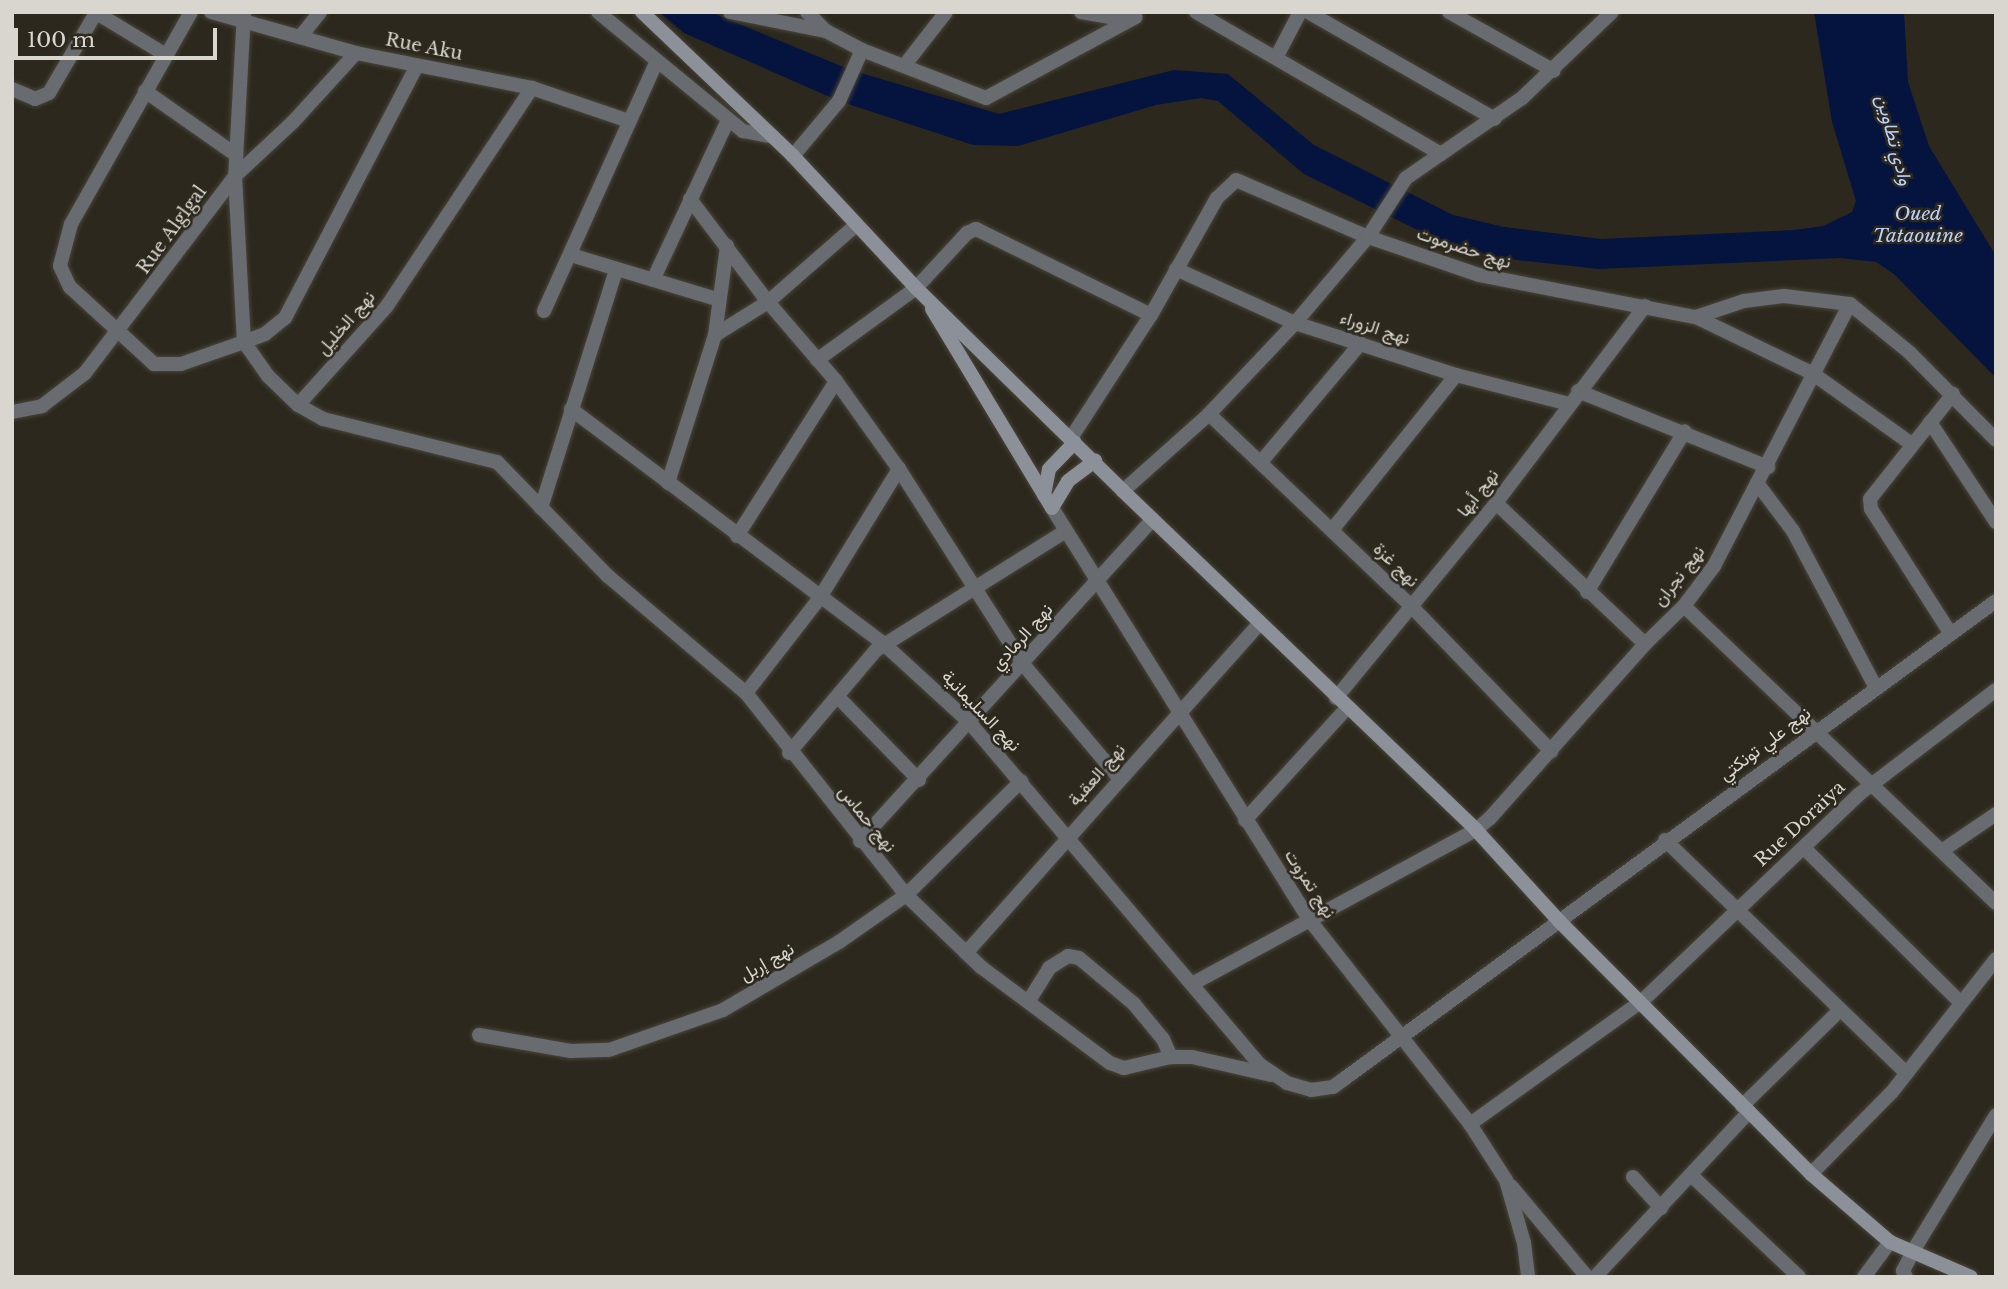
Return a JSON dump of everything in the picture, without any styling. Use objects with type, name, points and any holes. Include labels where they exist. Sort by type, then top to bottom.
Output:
[{"type":"main road","points":[[642,12],[793,156],[920,292],[1341,703],[1476,830],[1560,922],[1642,1001],[1811,1174],[1890,1242],[1971,1277]]},
{"type":"main road","points":[[920,292],[1052,508],[1069,481],[1095,461]]},
{"type":"main road","points":[[1044,495],[1048,469],[1073,440]]},
{"type":"street","points":[[191,12],[84,198],[60,266],[70,287],[122,330],[154,364],[169,366],[244,342],[265,334],[285,318],[417,65]]},
{"type":"street","name":"Rue Aku","points":[[211,12],[244,16],[300,37],[356,53],[533,88],[629,121]]},
{"type":"street","points":[[300,37],[320,12]]},
{"type":"street","points":[[598,12],[728,120],[752,135],[769,134]]},
{"type":"street","points":[[730,12],[826,31],[862,50],[986,98],[1139,14]]},
{"type":"street","points":[[807,12],[826,31]]},
{"type":"street","points":[[904,66],[946,12]]},
{"type":"street","points":[[1081,12],[1106,20],[1139,14]]},
{"type":"street","points":[[1196,12],[1277,56],[1441,154]]},
{"type":"street","points":[[1277,56],[1300,12]]},
{"type":"street","points":[[1308,12],[1495,119]]},
{"type":"street","points":[[1449,12],[1555,71]]},
{"type":"street","points":[[1589,12],[1600,24]]},
{"type":"street","points":[[1124,491],[1209,414],[1295,323],[1368,237],[1399,185],[1495,119],[1555,71],[1612,12]]},
{"type":"street","points":[[12,89],[42,99],[49,93],[95,13],[166,55]]},
{"type":"street","points":[[244,16],[235,176],[244,342],[268,376],[298,405]]},
{"type":"street","points":[[793,156],[839,101],[862,50]]},
{"type":"street","name":"Rue Alglgal","points":[[12,412],[42,406],[68,388],[122,330],[235,176],[293,122],[356,53]]},
{"type":"street","points":[[544,311],[657,61]]},
{"type":"street","name":"نهج الخليل","points":[[298,405],[387,306],[533,88]]},
{"type":"street","points":[[145,91],[236,155]]},
{"type":"street","points":[[653,280],[728,120]]},
{"type":"street","name":"نهج حضرموت","points":[[1176,269],[1231,181],[1244,182],[1368,237],[1521,286],[1696,317],[1812,373],[1910,443]]},
{"type":"street","points":[[690,199],[768,302],[836,381],[899,470],[1023,664],[1120,779]]},
{"type":"street","points":[[715,335],[768,302],[856,225]]},
{"type":"street","points":[[817,360],[920,292],[967,233],[976,229],[1151,315]]},
{"type":"street","points":[[668,483],[715,335],[717,299],[726,246]]},
{"type":"street","points":[[570,255],[717,299]]},
{"type":"street","points":[[1073,440],[1151,315],[1176,269]]},
{"type":"street","name":"نهج الزوراء","points":[[1176,269],[1295,323],[1456,375],[1569,404]]},
{"type":"street","points":[[541,508],[616,270]]},
{"type":"street","points":[[1696,317],[1744,301],[1784,296],[1850,304],[1953,394],[1996,440]]},
{"type":"street","name":"نهج نجران","points":[[1192,984],[1308,918],[1476,830],[1551,751],[1644,643],[1684,606],[1714,566],[1757,483],[1769,467],[1812,373],[1850,304]]},
{"type":"street","name":"نهج أبها","points":[[1245,820],[1341,703],[1411,606],[1496,503],[1578,391],[1645,306]]},
{"type":"street","points":[[1261,462],[1361,343]]},
{"type":"street","points":[[1332,530],[1456,375]]},
{"type":"street","points":[[737,536],[836,381]]},
{"type":"street","points":[[1578,391],[1685,431],[1769,467]]},
{"type":"street","points":[[1949,631],[1871,509],[1874,489],[1953,394]]},
{"type":"street","name":"نهج حماس","points":[[298,405],[323,419],[366,432],[497,462],[608,576],[746,693],[789,753],[860,841],[906,895],[965,953],[1030,999],[1110,1063],[1124,1068],[1171,1057],[1272,1076]]},
{"type":"street","name":"نهج السليمانية","points":[[571,409],[819,599],[885,645],[970,723],[1272,1076],[1311,1090]]},
{"type":"street","name":"نهج غزة","points":[[1209,414],[1411,606],[1551,751]]},
{"type":"street","points":[[1930,422],[1996,522]]},
{"type":"street","points":[[1587,592],[1685,431]]},
{"type":"street","points":[[746,693],[819,599],[899,470]]},
{"type":"street","points":[[1757,483],[1793,531],[1875,686]]},
{"type":"street","points":[[1496,503],[1587,592],[1644,643]]},
{"type":"street","name":"نهج تمزوت","points":[[1052,508],[1308,918],[1470,1124],[1506,1180],[1524,1243],[1528,1277]]},
{"type":"street","name":"نهج الرمادي","points":[[860,841],[919,780],[1153,519]]},
{"type":"street","points":[[789,753],[838,697],[866,659],[1066,531]]},
{"type":"street","name":"نهج علي تونكتي","points":[[1311,1090],[1333,1087],[1560,922],[1949,631],[1996,601]]},
{"type":"street","points":[[1684,606],[1817,729],[1996,902]]},
{"type":"street","name":"نهج العقبة","points":[[965,953],[1260,623]]},
{"type":"street","name":"Rue Doraiya","points":[[1470,1124],[1642,1001],[1734,911],[1805,849],[1873,783],[1996,690]]},
{"type":"street","points":[[838,697],[919,780]]},
{"type":"street","name":"نهج إربل","points":[[479,1035],[571,1051],[609,1050],[650,1039],[723,1010],[839,942],[906,895],[1021,781]]},
{"type":"street","points":[[1943,850],[1996,814]]},
{"type":"street","points":[[1666,841],[1838,1012],[1906,1073]]},
{"type":"street","points":[[1805,849],[1959,1001]]},
{"type":"street","points":[[1030,999],[1048,968],[1069,956],[1079,958],[1134,1004],[1163,1039],[1171,1057]]},
{"type":"street","points":[[1811,1174],[1861,1127],[1906,1073],[1959,1001],[1996,959]]},
{"type":"street","points":[[1595,1277],[1692,1176],[1745,1109],[1838,1012]]},
{"type":"street","points":[[1906,1277],[1903,1271],[1913,1251],[1996,1115]]},
{"type":"street","points":[[1692,1176],[1799,1277]]},
{"type":"street","points":[[1633,1177],[1661,1208]]},
{"type":"street","points":[[1506,1180],[1587,1277]]},
{"type":"street","points":[[1864,1277],[1890,1242]]},
{"type":"water","points":[[659,12],[710,12],[851,70],[999,114],[1174,70],[1228,74],[1314,145],[1453,215],[1504,227],[1601,239],[1794,230],[1823,226],[1852,212],[1856,201],[1832,122],[1814,12],[1904,12],[1908,82],[1929,146],[1996,256],[1996,378],[1895,275],[1876,262],[1840,258],[1599,269],[1500,258],[1444,243],[1304,174],[1218,101],[1201,98],[1156,105],[1018,146],[973,145],[839,101],[684,33]]},
{"type":"water label","name":"وادي تطاوين","points":[[1894,140]]},
{"type":"water label","name":"Oued Tataouine","points":[[1918,225]]}]
